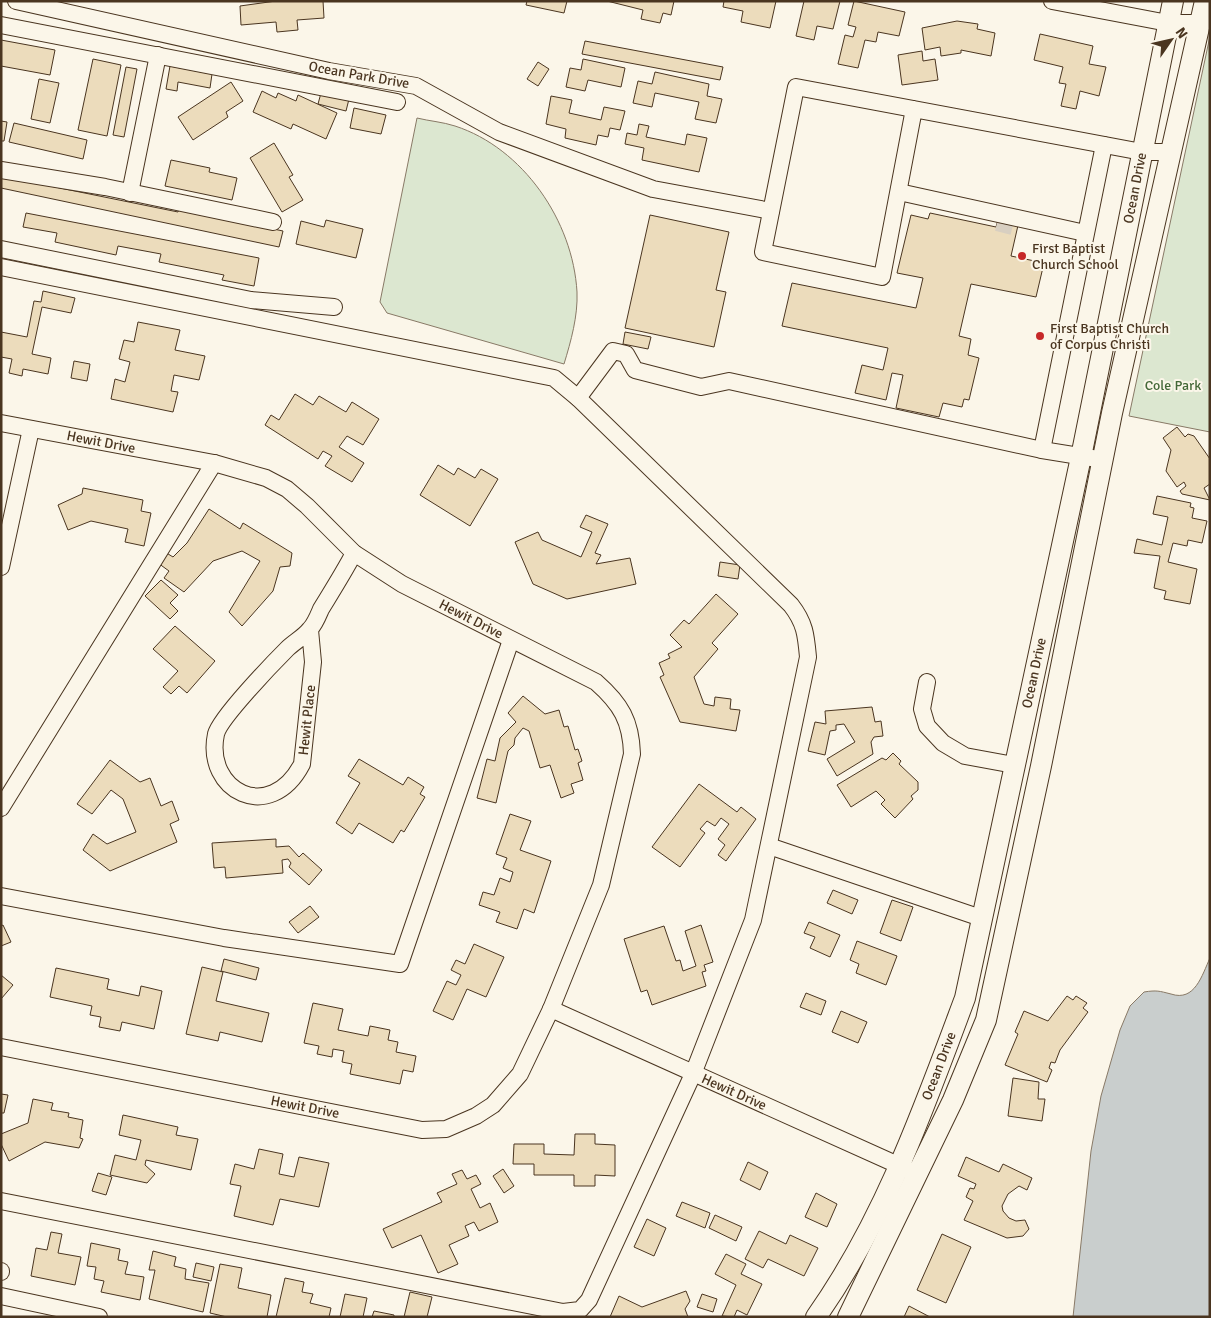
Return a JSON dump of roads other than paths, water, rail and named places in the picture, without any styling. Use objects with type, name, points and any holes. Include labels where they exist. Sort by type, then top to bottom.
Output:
[{"type":"main road","name":"Ocean Drive","points":[[816,1317],[863,1243],[899,1165],[933,1082],[964,998],[1081,457],[1173,1]]},
{"type":"main road","name":"Ocean Drive","points":[[848,1317],[953,1100],[986,1020],[1104,460],[1112,413],[1205,1]]},
{"type":"street","name":"Ocean Park Drive","points":[[16,1],[330,71],[416,86],[499,132],[653,189],[771,212]]},
{"type":"street","points":[[1052,1],[1168,23],[1200,22]]},
{"type":"street","points":[[1,25],[397,102]]},
{"type":"street","points":[[130,193],[158,55]]},
{"type":"street","points":[[914,109],[882,277],[763,252],[796,87],[1104,144],[1142,152],[1172,152]]},
{"type":"street","points":[[1042,450],[1104,144]]},
{"type":"street","points":[[1,170],[130,193],[273,222]]},
{"type":"street","points":[[899,192],[1085,233]]},
{"type":"street","points":[[972,208],[984,221],[997,224]]},
{"type":"street","points":[[1017,228],[1039,223]]},
{"type":"street","points":[[1,250],[251,300],[334,307]]},
{"type":"street","points":[[1,267],[554,378],[578,398],[791,604],[801,617],[806,632],[808,657],[753,920],[692,1074],[589,1300],[580,1310],[563,1312],[1,1201]]},
{"type":"street","points":[[578,398],[613,350],[626,354],[634,370],[700,386],[729,381],[1042,450],[1104,460]]},
{"type":"street","name":"Hewit Drive","points":[[1,423],[214,463],[266,478],[287,489],[307,506],[354,553],[402,584],[596,682],[612,696],[623,713],[631,735],[632,754],[601,885],[551,1009],[520,1074],[510,1088],[492,1105],[476,1116],[446,1129],[422,1130],[1,1047]]},
{"type":"street","points":[[1,567],[31,429]]},
{"type":"street","points":[[1,808],[214,463]]},
{"type":"street","name":"Hewit Place","points":[[310,630],[313,662],[302,764],[296,776],[282,790],[269,796],[252,797],[227,781],[218,769],[215,751],[216,732],[225,718],[287,649],[310,630],[354,553]]},
{"type":"street","points":[[1,896],[224,938],[400,964],[511,640]]},
{"type":"street","points":[[927,682],[922,709],[927,726],[943,743],[965,756],[1014,765]]},
{"type":"street","points":[[769,846],[981,918]]},
{"type":"street","name":"Hewit Drive","points":[[551,1009],[918,1175]]},
{"type":"street","points":[[1,1296],[99,1317]]},
{"type":"tunnel","points":[[997,223],[1017,228]]},
{"type":"place","name":"First Baptist Church School","points":[[1022,256]]},
{"type":"place","name":"First Baptist Church of Corpus Christi","points":[[1040,336]]},
{"type":"park label","name":"Cole Park","points":[[1173,385]]}]
